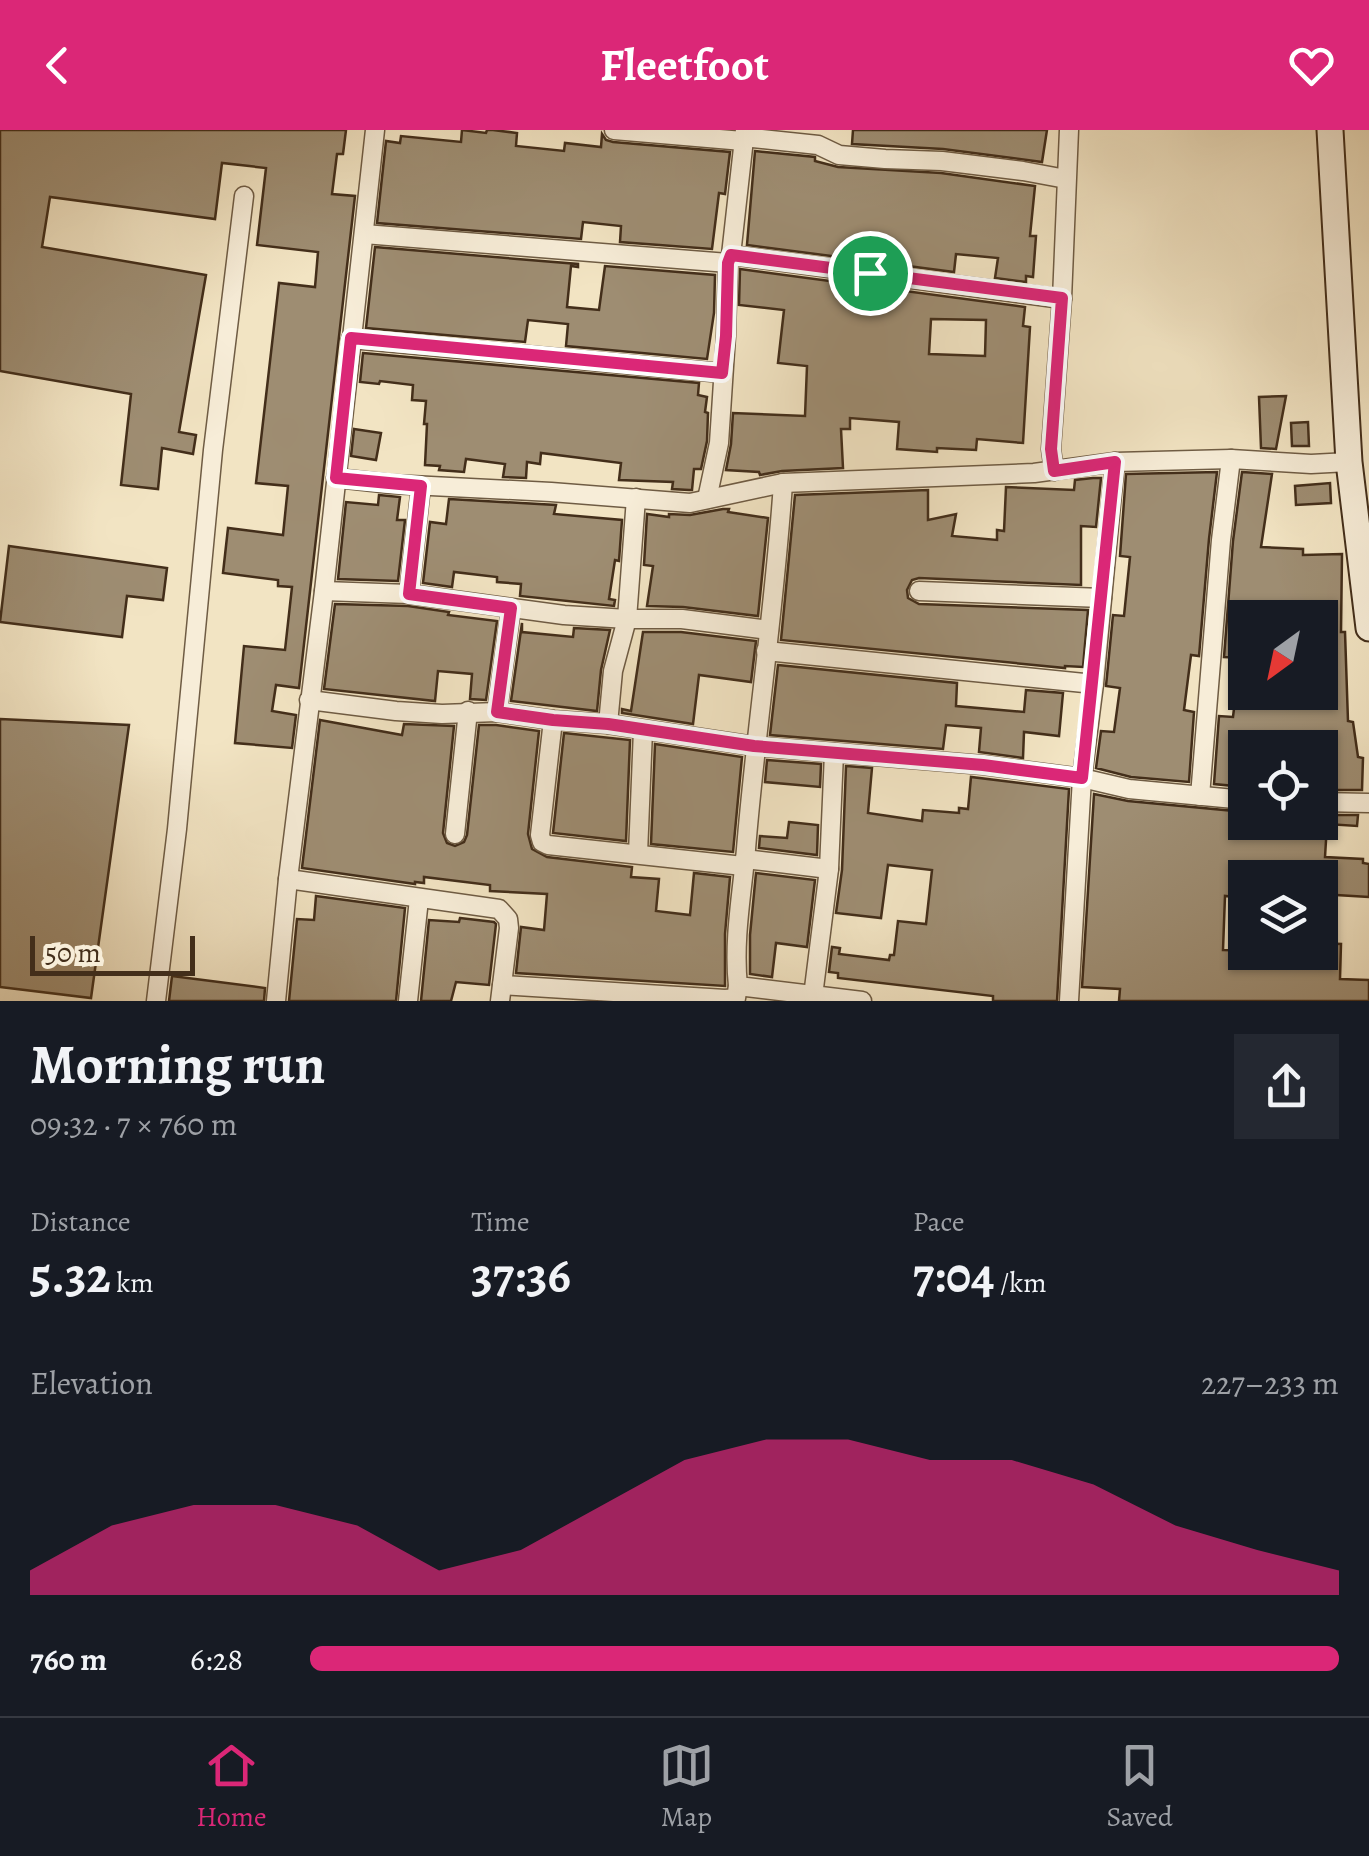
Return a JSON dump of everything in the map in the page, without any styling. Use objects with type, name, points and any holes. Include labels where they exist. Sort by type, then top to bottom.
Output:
[{"type":"street","points":[[276,1001],[375,130]]},
{"type":"street","points":[[614,130],[744,136],[818,145],[839,155],[942,161],[1066,180]]},
{"type":"street","points":[[1054,471],[1051,449],[1069,130]]},
{"type":"street","points":[[1330,130],[1349,462],[1369,628]]},
{"type":"street","points":[[707,498],[718,443],[729,259],[744,136]]},
{"type":"street","points":[[156,1001],[177,829],[213,450],[244,196]]},
{"type":"street","points":[[364,234],[729,259],[1062,298]]},
{"type":"street","points":[[351,338],[722,373]]},
{"type":"street","points":[[336,478],[690,503],[783,484],[1054,471],[1115,462],[1231,458],[1311,464],[1349,462]]},
{"type":"street","points":[[1200,796],[1231,458]]},
{"type":"street","points":[[1069,1001],[1082,778],[1115,462]]},
{"type":"street","points":[[288,879],[491,907],[505,914],[509,928],[501,993],[736,998],[735,960],[754,746],[783,484]]},
{"type":"street","points":[[409,594],[421,486]]},
{"type":"street","points":[[608,724],[614,671],[626,619],[636,498]]},
{"type":"street","points":[[324,591],[409,594],[511,608],[626,619],[682,619],[769,630]]},
{"type":"street","points":[[919,592],[1102,598]]},
{"type":"street","points":[[497,712],[511,608]]},
{"type":"street","points":[[766,651],[1094,684]]},
{"type":"street","points":[[309,700],[442,714],[497,712],[754,746],[983,765],[1082,778],[1129,789],[1228,798]]},
{"type":"street","points":[[455,834],[468,711]]},
{"type":"street","points":[[553,720],[542,842],[829,869]]},
{"type":"street","points":[[638,854],[642,730]]},
{"type":"street","points":[[812,996],[829,869],[834,753]]},
{"type":"street","points":[[1338,803],[1369,804]]},
{"type":"street","points":[[408,1001],[419,899]]},
{"type":"street","points":[[738,986],[862,1001]]},
{"type":"building","points":[[0,130],[346,130],[343,154],[337,154],[332,194],[355,196],[299,688],[276,685],[272,711],[296,715],[292,748],[235,743],[244,646],[285,650],[292,587],[278,586],[278,580],[223,573],[228,528],[283,535],[288,486],[256,483],[279,283],[315,287],[318,252],[257,245],[266,168],[222,163],[215,219],[50,197],[42,247],[206,275],[179,432],[196,435],[193,454],[162,448],[158,489],[121,485],[131,394],[0,371]]},
{"type":"building","points":[[462,130],[517,133],[516,146],[564,151],[565,143],[601,147],[602,134],[613,142],[730,152],[725,194],[719,193],[712,249],[620,242],[621,226],[583,222],[581,239],[377,223],[386,141],[400,143],[401,136],[461,142]]},
{"type":"building","points":[[853,130],[1047,130],[1042,162],[943,149],[852,144]]},
{"type":"building","points":[[755,151],[815,157],[815,161],[838,167],[941,173],[1035,186],[1030,236],[1036,236],[1033,277],[1026,276],[1026,282],[995,278],[998,258],[956,254],[954,272],[747,245]]},
{"type":"building","points":[[375,247],[578,264],[571,266],[567,307],[599,310],[605,266],[715,275],[707,359],[566,346],[568,324],[528,320],[525,342],[366,328]]},
{"type":"building","points":[[740,269],[1025,307],[1023,326],[1030,327],[1023,443],[977,439],[976,450],[897,449],[899,422],[850,418],[850,429],[841,429],[843,468],[760,475],[726,470],[733,413],[805,416],[807,366],[778,363],[784,310],[739,305]],"holes":[[[931,319],[986,320],[985,356],[929,354]]]},
{"type":"building","points":[[363,353],[699,383],[698,395],[707,397],[708,413],[701,469],[694,469],[692,490],[672,489],[673,482],[619,480],[621,463],[541,453],[540,464],[527,462],[526,478],[503,477],[505,464],[466,459],[464,472],[439,470],[440,466],[425,465],[426,401],[412,400],[413,385],[360,382]]},
{"type":"building","points":[[1286,396],[1276,449],[1261,448],[1259,397]]},
{"type":"building","points":[[1308,422],[1309,446],[1292,446],[1291,423]]},
{"type":"building","points":[[354,429],[381,433],[376,460],[351,456]]},
{"type":"building","points":[[1217,472],[1199,656],[1191,655],[1184,710],[1194,712],[1189,782],[1131,777],[1096,768],[1101,731],[1114,732],[1120,688],[1106,686],[1113,615],[1124,616],[1130,557],[1120,556],[1126,474]]},
{"type":"building","points":[[1242,472],[1272,474],[1261,547],[1303,549],[1303,555],[1342,554],[1341,632],[1345,632],[1348,721],[1353,722],[1358,757],[1363,758],[1362,790],[1338,790],[1338,730],[1228,730],[1228,785],[1214,784],[1219,716],[1233,717],[1234,710],[1338,710],[1338,600],[1228,600]]},
{"type":"building","points":[[1101,478],[1096,527],[1081,526],[1081,585],[919,578],[912,580],[907,590],[908,598],[919,604],[1088,610],[1083,667],[781,640],[795,495],[928,490],[928,520],[956,514],[952,536],[997,540],[997,530],[1004,531],[1006,487],[1074,490],[1075,480]]},
{"type":"building","points":[[1330,483],[1331,503],[1296,505],[1295,486]]},
{"type":"building","points":[[379,495],[400,497],[397,520],[405,520],[398,581],[338,579],[346,502],[378,505]]},
{"type":"building","points":[[449,499],[556,505],[554,514],[622,520],[619,561],[615,560],[609,599],[615,600],[614,606],[520,596],[521,584],[497,582],[497,577],[454,572],[452,587],[423,583],[430,522],[446,524]]},
{"type":"building","points":[[723,509],[768,518],[758,616],[647,606],[653,566],[644,565],[647,514],[669,517]]},
{"type":"building","points":[[9,546],[167,568],[163,600],[127,596],[122,637],[0,622]]},
{"type":"building","points":[[335,604],[408,606],[497,621],[486,700],[470,699],[472,674],[438,671],[435,701],[324,689]]},
{"type":"building","points":[[1228,605],[1228,657],[1224,657]]},
{"type":"building","points":[[522,623],[522,632],[573,637],[574,628],[610,630],[597,711],[511,701]]},
{"type":"building","points":[[643,632],[681,632],[756,641],[751,682],[699,675],[693,724],[622,713],[622,709],[631,711]]},
{"type":"building","points":[[778,665],[957,683],[956,706],[1024,712],[1026,690],[1063,693],[1059,736],[1024,732],[1023,758],[979,752],[981,728],[946,725],[943,749],[770,735]]},
{"type":"building","points":[[0,719],[129,725],[91,998],[0,987]]},
{"type":"building","points":[[320,720],[402,735],[404,724],[454,726],[443,833],[447,843],[455,846],[464,842],[467,835],[479,725],[539,731],[528,834],[532,849],[547,857],[632,867],[631,877],[659,879],[656,911],[690,915],[694,873],[730,877],[725,986],[516,973],[521,927],[544,930],[547,894],[490,891],[490,885],[424,877],[424,883],[415,884],[302,868]]},
{"type":"building","points":[[564,733],[630,740],[626,841],[553,833]]},
{"type":"building","points":[[655,744],[742,757],[733,852],[651,844]]},
{"type":"building","points":[[767,760],[821,764],[820,787],[765,782]]},
{"type":"building","points":[[846,766],[872,768],[868,813],[922,821],[923,810],[959,813],[959,808],[968,809],[971,777],[1069,789],[1057,1001],[993,1001],[993,996],[838,978],[838,973],[829,972],[832,947],[840,948],[839,954],[889,960],[894,955],[898,921],[926,924],[932,870],[888,865],[881,918],[836,913],[842,870]]},
{"type":"building","points":[[1094,794],[1228,810],[1228,840],[1326,840],[1325,857],[1363,859],[1363,863],[1369,864],[1369,897],[1338,895],[1338,860],[1228,860],[1223,950],[1228,950],[1228,970],[1338,970],[1341,944],[1340,979],[1369,980],[1369,1001],[1119,1001],[1120,989],[1082,987]]},
{"type":"building","points":[[1338,815],[1358,815],[1357,826],[1338,825]]},
{"type":"building","points":[[789,822],[818,825],[817,855],[759,848],[760,836],[787,838]]},
{"type":"building","points":[[756,873],[815,880],[807,947],[776,943],[772,977],[750,974]]},
{"type":"building","points":[[316,896],[405,908],[396,1001],[289,1001],[297,919],[314,920]]},
{"type":"building","points":[[460,918],[496,924],[489,985],[456,982],[451,1001],[421,1001],[429,920],[459,922]]},
{"type":"building","points":[[172,976],[265,988],[264,1001],[169,1001]]},
{"type":"route","points":[[731,255],[870,273],[1062,298],[1051,449],[1054,471],[1115,462],[1082,778],[983,765],[754,746],[497,712],[511,608],[409,594],[421,486],[336,478],[351,338],[722,373],[731,255]]}]
